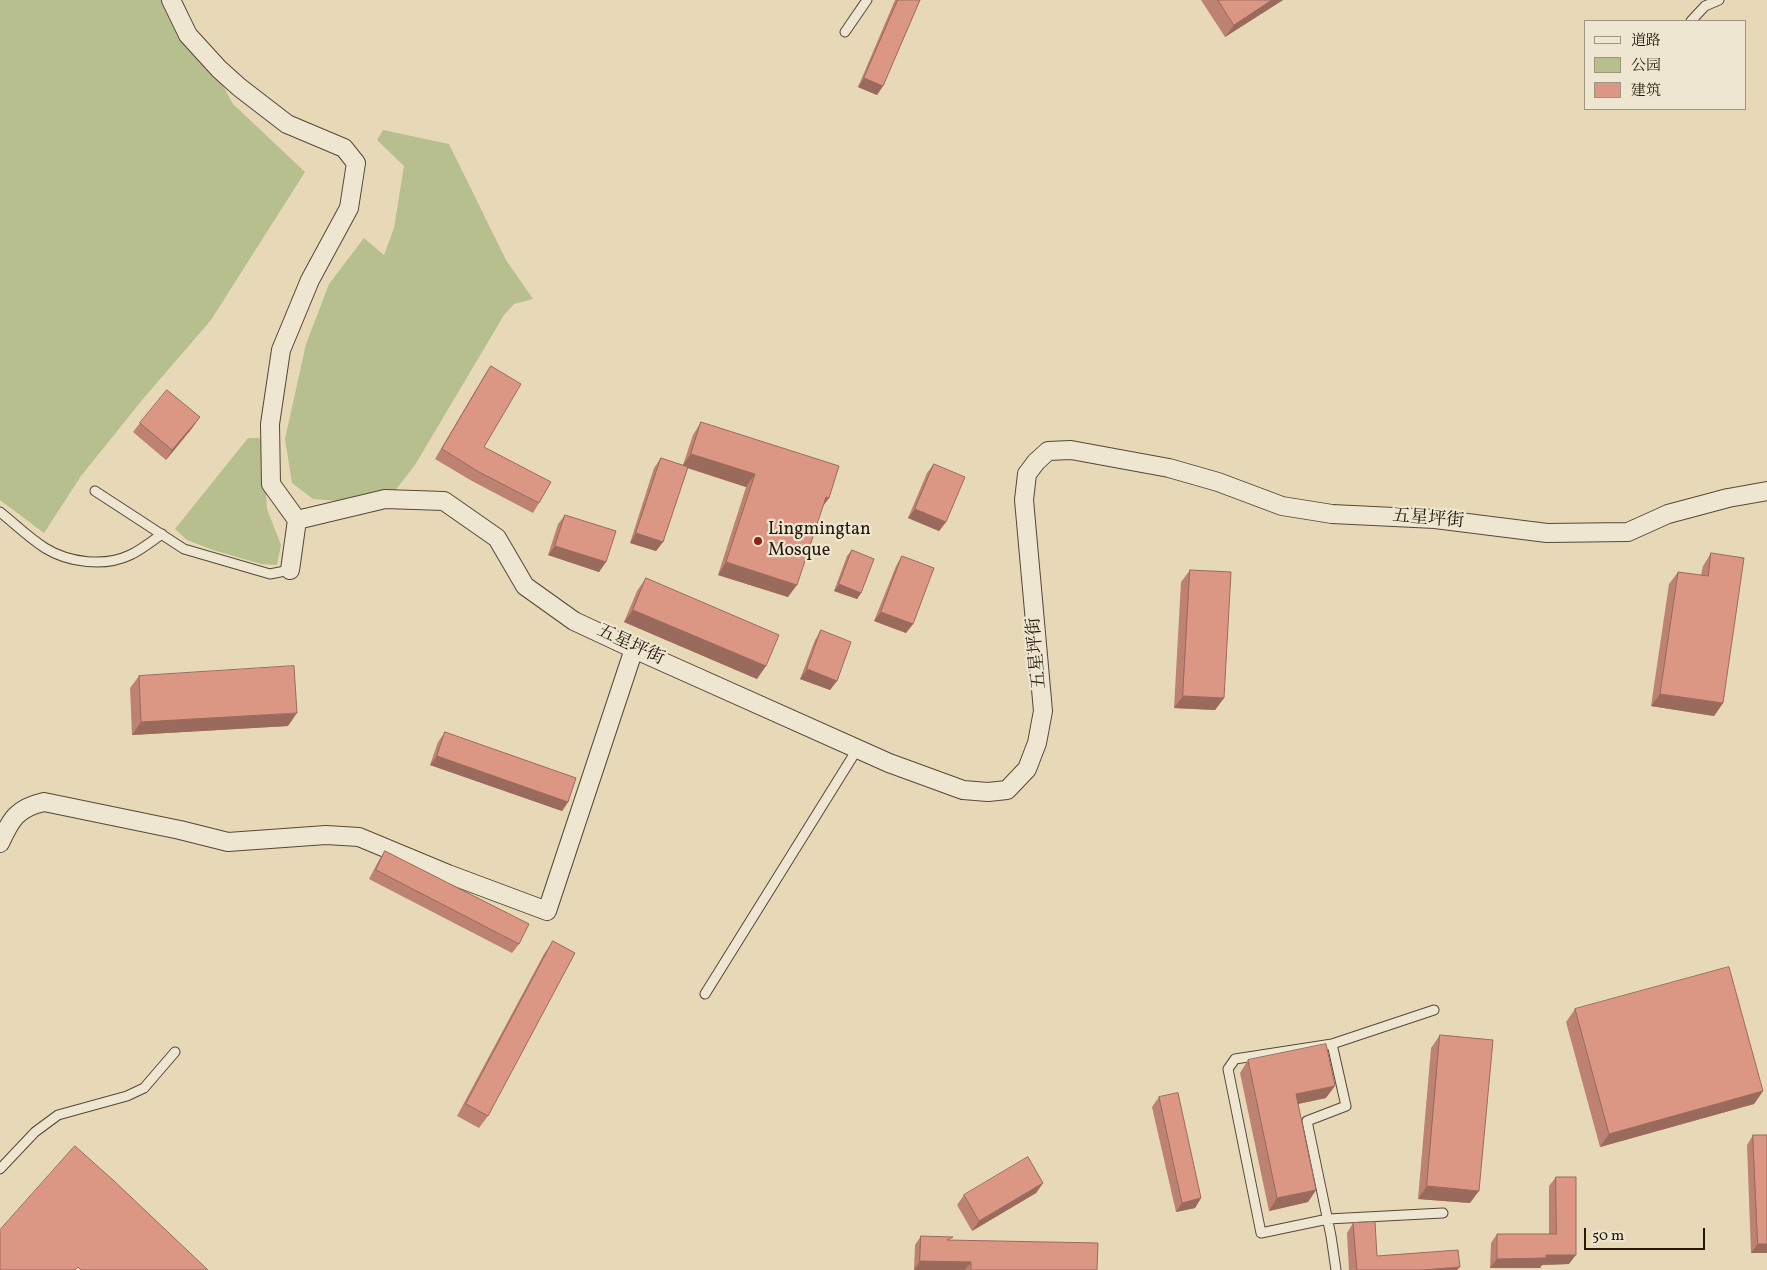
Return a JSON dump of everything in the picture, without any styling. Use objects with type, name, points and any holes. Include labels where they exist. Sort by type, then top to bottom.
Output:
[{"type":"street","points":[[171,0],[188,36],[239,87],[287,124],[344,148],[356,163],[349,208],[310,280],[281,350],[270,424],[271,484],[297,520],[290,570]]},
{"type":"street","name":"五星坪街","points":[[297,520],[385,499],[444,500],[497,538],[525,586],[574,621],[889,763],[963,790],[988,792],[1006,790],[1027,769],[1037,743],[1043,711],[1024,500],[1027,474],[1048,451],[1071,450],[1168,468],[1218,482],[1282,506],[1332,514],[1436,519],[1547,533],[1628,532],[1668,514],[1728,498],[1767,491]]},
{"type":"street","points":[[0,843],[10,822],[19,812],[30,805],[44,802],[180,830],[228,842],[326,835],[359,837],[448,874],[547,911],[634,649]]},
{"type":"lane","points":[[845,32],[867,0]]},
{"type":"lane","points":[[1692,20],[1705,6],[1719,0]]},
{"type":"lane","points":[[95,491],[184,548],[270,574],[290,570]]},
{"type":"lane","points":[[0,512],[45,548],[67,558],[79,560],[104,562],[124,557],[162,534]]},
{"type":"lane","points":[[705,994],[858,748]]},
{"type":"lane","points":[[1434,1010],[1332,1044],[1235,1059],[1228,1069],[1261,1233],[1328,1219],[1443,1213]]},
{"type":"lane","points":[[1332,1044],[1346,1106],[1306,1121],[1328,1219],[1336,1270]]},
{"type":"lane","points":[[0,1169],[35,1132],[58,1114],[128,1096],[144,1088],[175,1052]]},
{"type":"green space","points":[[0,0],[162,0],[172,7],[210,62],[233,104],[305,172],[211,320],[143,399],[81,476],[44,533],[0,500]]},
{"type":"green space","points":[[383,130],[449,144],[506,260],[533,299],[514,304],[504,315],[415,465],[394,492],[337,501],[313,499],[292,483],[285,439],[306,344],[329,284],[364,238],[384,255],[394,228],[404,166],[377,140]]},
{"type":"green space","points":[[248,438],[259,438],[263,445],[267,509],[281,545],[277,565],[261,564],[213,550],[187,540],[175,529]]},
{"type":"building","points":[[898,0],[920,0],[883,86],[864,78]]},
{"type":"building","points":[[1218,0],[1272,0],[1234,25]]},
{"type":"building","points":[[491,366],[521,384],[484,447],[551,482],[539,503],[479,472],[442,449]]},
{"type":"building","points":[[167,390],[200,417],[172,450],[140,423]]},
{"type":"building","points":[[701,422],[839,466],[829,498],[826,497],[797,585],[726,562],[755,474],[691,454]]},
{"type":"building","points":[[661,458],[688,467],[663,542],[636,533]]},
{"type":"building","points":[[934,464],[965,477],[946,522],[915,509]]},
{"type":"building","points":[[565,515],[616,531],[606,562],[555,546]]},
{"type":"building","points":[[852,550],[874,559],[861,593],[839,584]]},
{"type":"building","points":[[1711,553],[1744,558],[1723,703],[1660,694],[1678,572],[1708,576]]},
{"type":"building","points":[[902,556],[934,568],[913,624],[881,612]]},
{"type":"building","points":[[1190,570],[1231,572],[1224,698],[1183,696]]},
{"type":"building","points":[[646,578],[779,635],[766,666],[633,610]]},
{"type":"building","points":[[821,630],[851,642],[837,681],[807,669]]},
{"type":"building","points":[[294,666],[297,713],[141,722],[139,676]]},
{"type":"building","points":[[445,732],[576,778],[568,802],[437,756]]},
{"type":"building","points":[[385,851],[529,924],[519,944],[376,870]]},
{"type":"building","points":[[553,941],[575,953],[488,1116],[466,1104]]},
{"type":"building","points":[[1729,967],[1763,1091],[1609,1134],[1575,1009]]},
{"type":"building","points":[[1440,1035],[1493,1040],[1479,1191],[1427,1186]]},
{"type":"building","points":[[1326,1044],[1335,1086],[1296,1094],[1316,1190],[1277,1198],[1248,1060]]},
{"type":"building","points":[[1178,1093],[1201,1198],[1182,1203],[1159,1097]]},
{"type":"building","points":[[1753,1135],[1767,1135],[1767,1244],[1758,1244]]},
{"type":"building","points":[[75,1146],[208,1270],[81,1270],[78,1267],[75,1270],[0,1270],[0,1230]]},
{"type":"building","points":[[1028,1157],[1043,1183],[979,1221],[964,1195]]},
{"type":"building","points":[[1556,1177],[1576,1177],[1576,1255],[1546,1255],[1546,1258],[1497,1259],[1497,1234],[1556,1234]]},
{"type":"building","points":[[1375,1222],[1377,1256],[1458,1250],[1460,1267],[1422,1270],[1357,1270],[1353,1223]]},
{"type":"building","points":[[921,1236],[953,1237],[947,1240],[1098,1243],[1097,1270],[971,1270],[971,1262],[920,1261]]},
{"type":"place","name":"Lingmingtan Mosque","points":[[758,541]]}]
